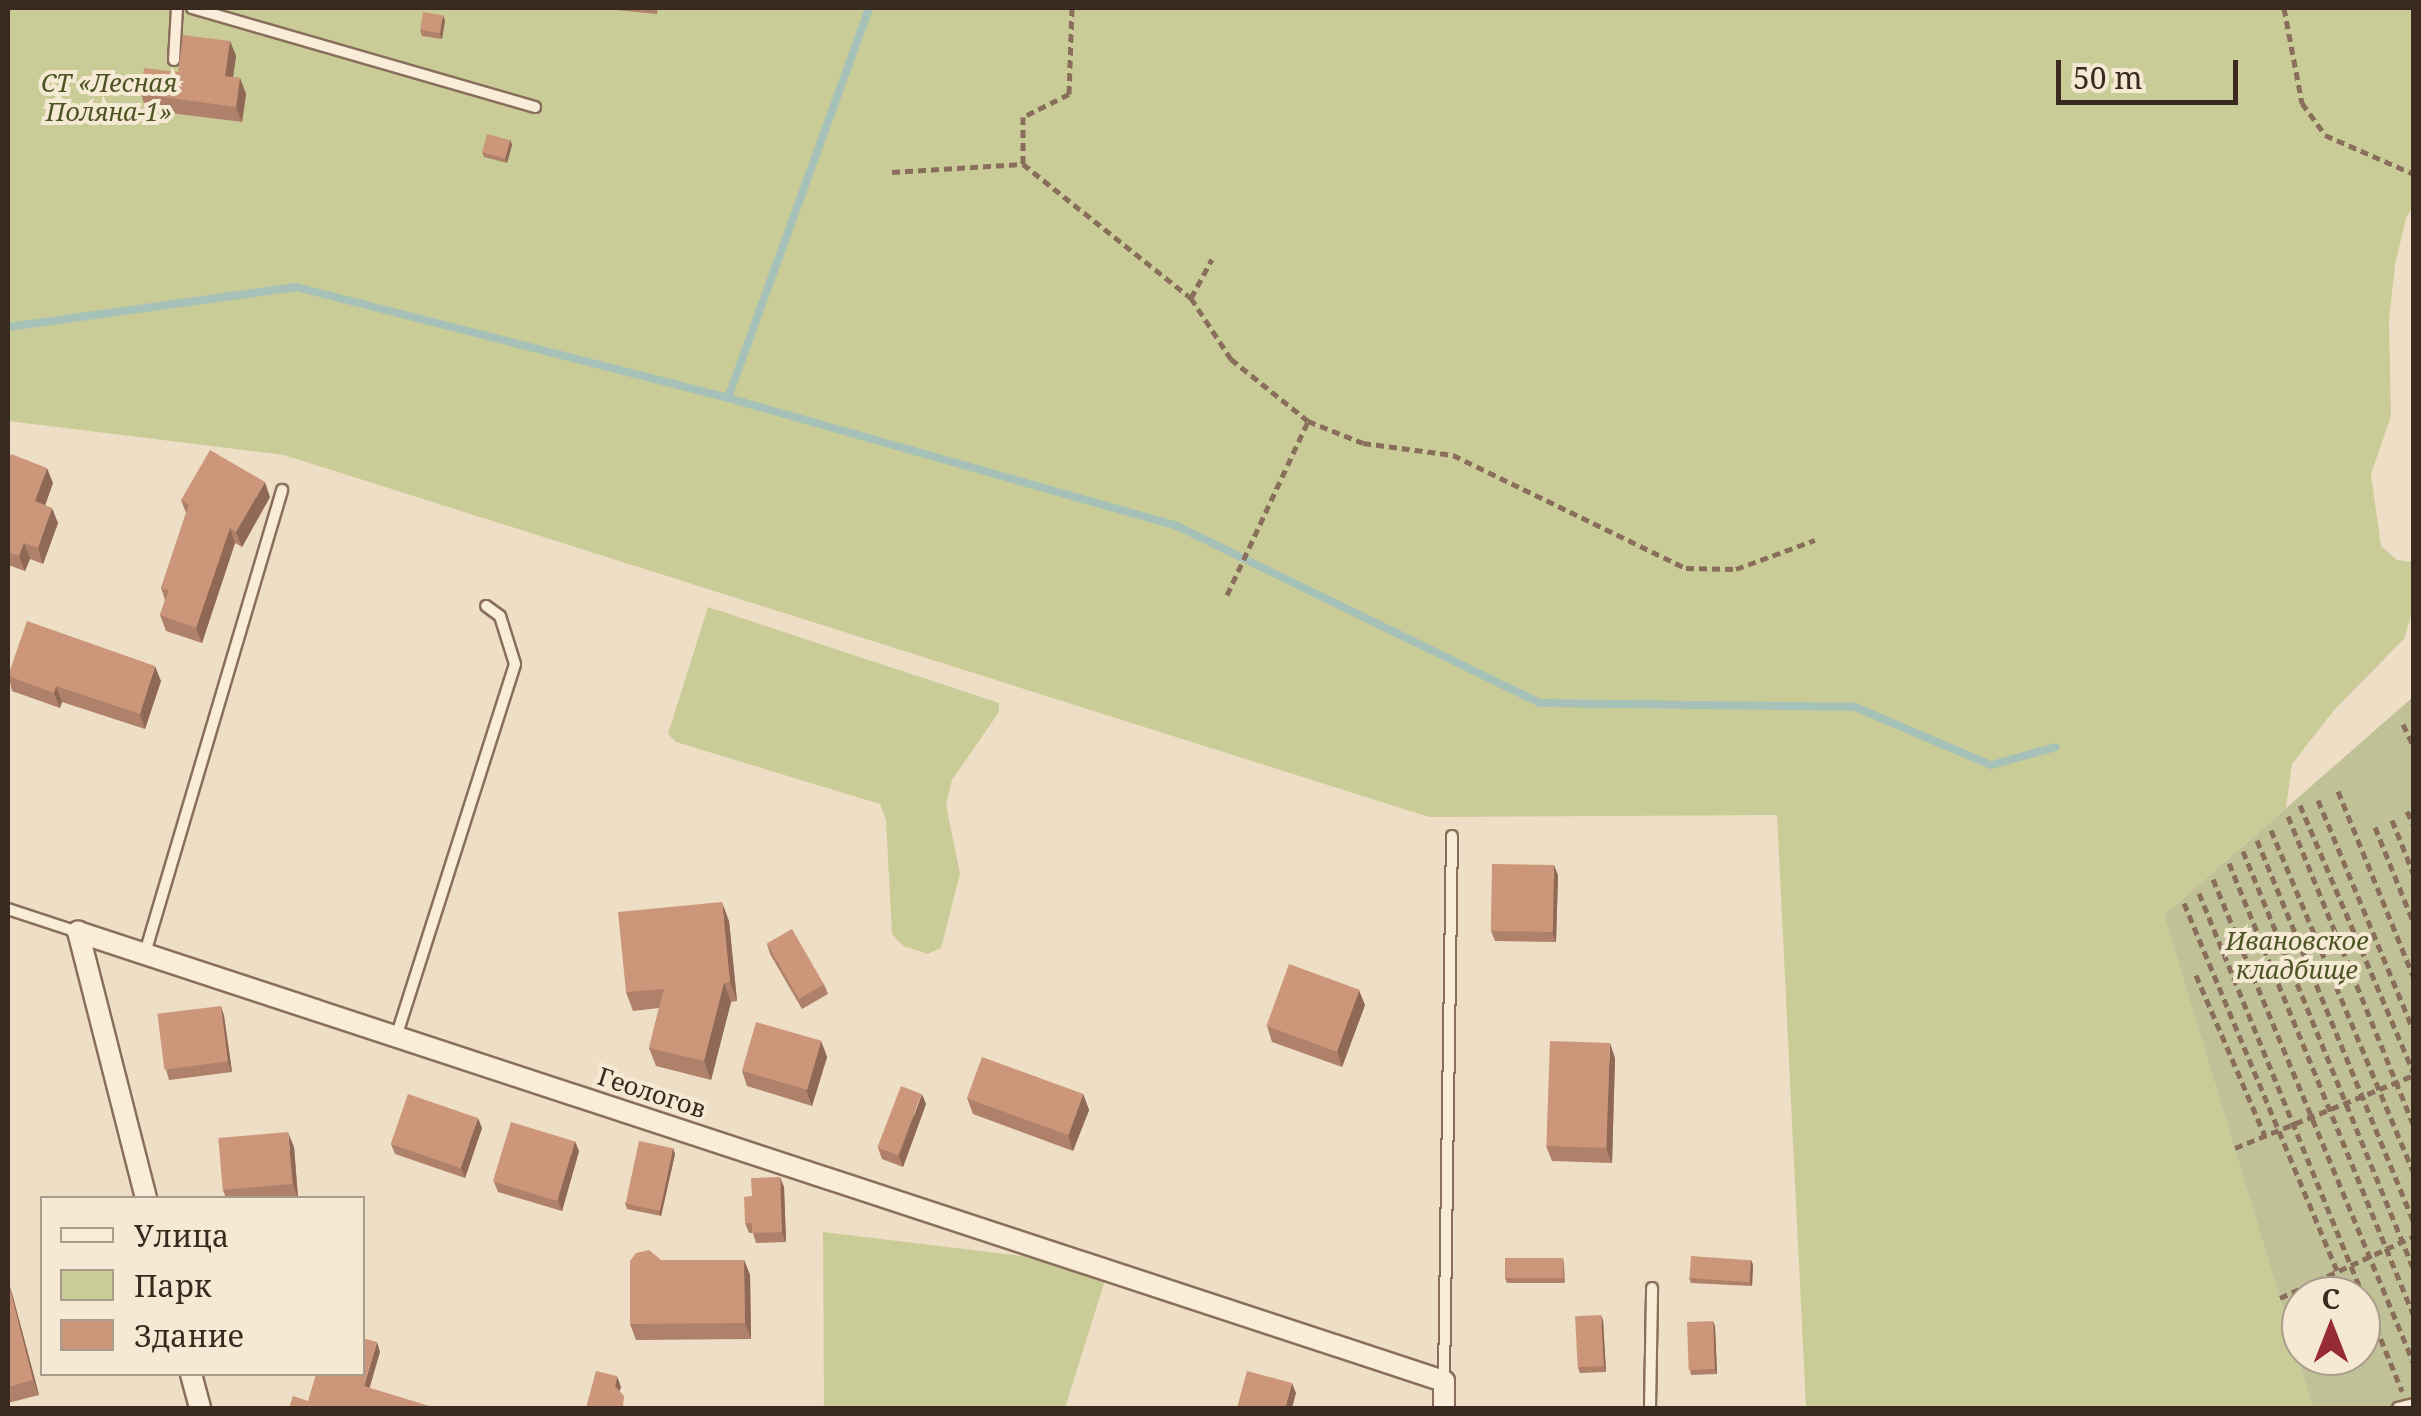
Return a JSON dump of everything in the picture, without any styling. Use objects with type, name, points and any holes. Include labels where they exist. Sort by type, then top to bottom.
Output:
[{"type":"street","name":"Геологов","points":[[78,932],[1444,1381]]},
{"type":"street","points":[[78,932],[145,1196]]},
{"type":"street","points":[[192,1376],[200,1408]]},
{"type":"street","points":[[1444,1381],[1444,1408]]},
{"type":"lane","points":[[174,60],[176,8]]},
{"type":"lane","points":[[192,8],[535,107]]},
{"type":"lane","points":[[146,953],[282,490]]},
{"type":"lane","points":[[397,1034],[515,664],[500,616],[486,606]]},
{"type":"lane","points":[[1444,1381],[1452,836]]},
{"type":"lane","points":[[8,909],[78,932]]},
{"type":"lane","points":[[1650,1408],[1652,1288]]},
{"type":"path","points":[[1024,164],[1024,117],[1069,94],[1072,8]]},
{"type":"path","points":[[2284,8],[2302,103],[2325,134],[2414,174]]},
{"type":"path","points":[[892,172],[1024,164],[1191,298],[1231,360],[1308,421],[1362,442],[1452,455],[1686,568],[1736,569],[1815,540]]},
{"type":"path","points":[[1191,298],[1212,259]]},
{"type":"path","points":[[1227,596],[1308,421]]},
{"type":"path","points":[[2403,724],[2414,748]]},
{"type":"path","points":[[2338,791],[2414,978]]},
{"type":"path","points":[[2318,800],[2414,1032]]},
{"type":"path","points":[[2235,1148],[2414,1074],[2300,805]]},
{"type":"path","points":[[2407,810],[2414,826]]},
{"type":"path","points":[[2288,816],[2414,1126]]},
{"type":"path","points":[[2392,820],[2414,875]]},
{"type":"path","points":[[2375,827],[2414,924]]},
{"type":"path","points":[[2270,830],[2414,1172]]},
{"type":"path","points":[[2257,840],[2414,1223]]},
{"type":"path","points":[[2242,851],[2414,1271]]},
{"type":"path","points":[[2230,864],[2414,1317]]},
{"type":"path","points":[[2213,879],[2414,1364]]},
{"type":"path","points":[[2199,893],[2297,1124],[2406,1406]]},
{"type":"path","points":[[2184,904],[2337,1270]]},
{"type":"path","points":[[2196,975],[2265,1136]]},
{"type":"path","points":[[2280,1298],[2414,1236]]},
{"type":"green space","name":"СТ «Лесная Поляна-1»","points":[[8,8],[2413,8],[2413,207],[2406,218],[2395,265],[2389,321],[2391,416],[2371,474],[2381,546],[2397,560],[2413,562],[2413,609],[2404,639],[2335,709],[2292,764],[2286,808],[2164,915],[2281,1302],[2281,1376],[2303,1376],[2313,1408],[1806,1408],[1777,815],[1429,817],[284,455],[8,421]]},
{"type":"green space","points":[[708,607],[999,703],[999,712],[952,780],[946,805],[960,874],[941,948],[928,954],[903,946],[892,934],[886,820],[880,804],[676,742],[668,734]]},
{"type":"green space","name":"Ивановское кладбище","points":[[2413,697],[2413,1408],[2313,1408],[2303,1376],[2381,1376],[2381,1276],[2281,1276],[2281,1302],[2164,915]]},
{"type":"green space","points":[[823,1232],[1022,1256],[1106,1277],[1065,1408],[824,1408]]},
{"type":"building","points":[[423,12],[443,15],[440,33],[420,30]]},
{"type":"building","points":[[183,35],[230,41],[225,76],[240,78],[236,107],[141,94],[144,68],[178,72]]},
{"type":"building","points":[[487,134],[510,140],[505,159],[482,152]]},
{"type":"building","points":[[210,450],[265,482],[236,532],[230,528],[196,628],[160,615],[169,590],[161,588],[189,505],[181,500]]},
{"type":"building","points":[[11,454],[47,468],[35,501],[52,508],[38,548],[24,543],[19,556],[8,552]]},
{"type":"building","points":[[27,621],[155,666],[140,714],[56,686],[54,693],[8,676]]},
{"type":"building","points":[[1492,864],[1554,865],[1553,932],[1491,931]]},
{"type":"building","points":[[722,902],[730,982],[724,983],[704,1061],[649,1048],[664,989],[626,992],[618,912]]},
{"type":"building","points":[[792,929],[824,984],[799,999],[767,944]]},
{"type":"building","points":[[1289,964],[1359,990],[1337,1052],[1266,1026]]},
{"type":"building","points":[[221,1006],[228,1062],[164,1069],[157,1014]]},
{"type":"building","points":[[756,1022],[821,1041],[807,1090],[742,1071]]},
{"type":"building","points":[[1550,1041],[1610,1043],[1606,1148],[1546,1146]]},
{"type":"building","points":[[982,1057],[1083,1094],[1068,1135],[967,1098]]},
{"type":"building","points":[[901,1086],[922,1094],[898,1156],[877,1148]]},
{"type":"building","points":[[408,1094],[478,1118],[461,1168],[391,1144]]},
{"type":"building","points":[[511,1122],[575,1142],[557,1201],[493,1181]]},
{"type":"building","points":[[288,1132],[293,1184],[223,1190],[218,1138]]},
{"type":"building","points":[[639,1141],[673,1148],[660,1211],[626,1204]]},
{"type":"building","points":[[780,1177],[782,1232],[752,1233],[752,1223],[745,1223],[744,1197],[752,1196],[751,1178]]},
{"type":"building","points":[[649,1250],[661,1260],[744,1260],[745,1323],[630,1324],[630,1261],[636,1253]]},
{"type":"building","points":[[1691,1256],[1751,1260],[1749,1282],[1689,1278]]},
{"type":"building","points":[[1505,1258],[1563,1258],[1563,1278],[1505,1278]]},
{"type":"building","points":[[8,1281],[33,1380],[8,1387]]},
{"type":"building","points":[[1601,1315],[1604,1366],[1578,1367],[1575,1316]]},
{"type":"building","points":[[1713,1321],[1715,1369],[1689,1370],[1687,1322]]},
{"type":"building","points":[[365,1339],[377,1342],[364,1386],[436,1408],[289,1408],[293,1396],[308,1401],[315,1376],[365,1376]]},
{"type":"building","points":[[596,1371],[617,1376],[615,1386],[624,1396],[623,1407],[586,1408]]},
{"type":"building","points":[[1247,1371],[1292,1383],[1285,1408],[1237,1408]]},
{"type":"waterway","points":[[728,398],[869,8]]},
{"type":"waterway","points":[[8,327],[296,287],[728,398],[1177,526],[1540,703],[1855,707],[1991,765],[2056,747]]}]
